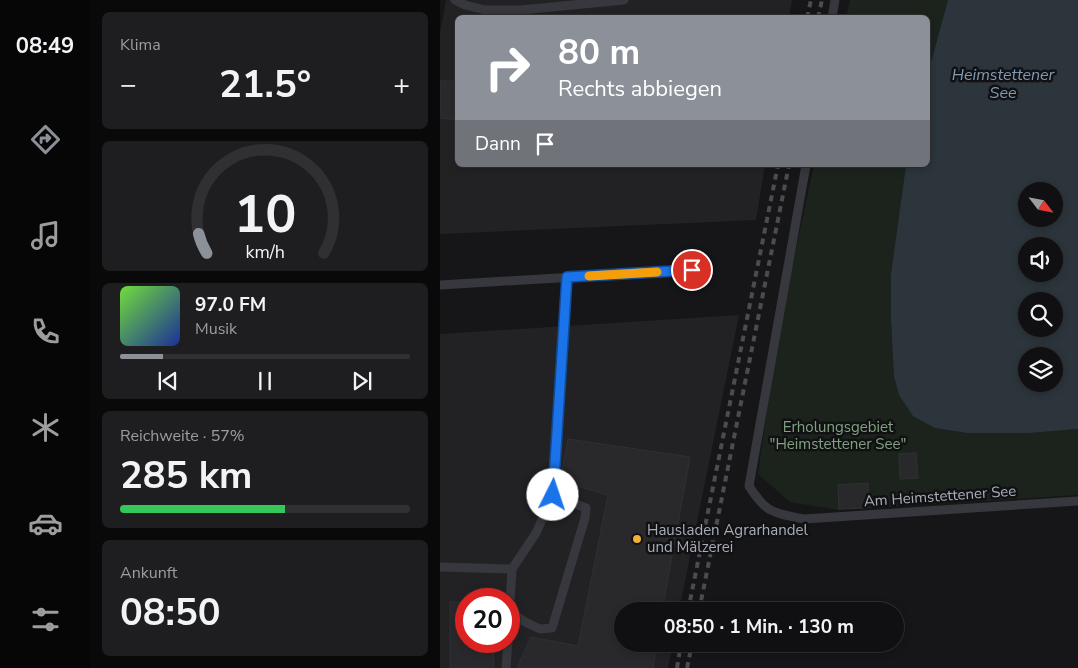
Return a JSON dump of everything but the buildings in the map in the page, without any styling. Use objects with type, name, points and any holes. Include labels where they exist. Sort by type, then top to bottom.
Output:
[{"type":"lane","points":[[455,0],[465,5],[485,10],[521,10],[624,0]]},
{"type":"lane","points":[[832,15],[835,0]]},
{"type":"lane","name":"Am Heimstettener See","points":[[806,167],[749,486],[760,504],[778,514],[804,519],[1078,501]]},
{"type":"lane","points":[[440,285],[692,270]]},
{"type":"lane","points":[[511,588],[512,569],[536,534],[553,495],[567,277]]},
{"type":"lane","points":[[520,619],[540,628],[552,628],[585,518],[586,508],[553,495]]},
{"type":"lane","points":[[440,567],[512,569]]},
{"type":"lane","points":[[506,668],[508,653]]},
{"type":"shaded area","points":[[446,0],[792,0],[789,15],[455,15],[455,167],[765,167],[756,220],[440,234],[440,33]]},
{"type":"shaded area","points":[[739,315],[681,602],[614,602],[614,652],[671,652],[668,668],[440,668],[440,334]]},
{"type":"green space","points":[[850,0],[948,0],[930,66],[930,15],[847,15]]},
{"type":"green space","name":"Erholungsgebiet \"Heimstettener See\"","points":[[814,167],[906,167],[891,275],[894,377],[899,395],[935,428],[967,433],[1029,433],[1078,429],[1078,495],[838,510],[790,502],[758,474],[779,327]]},
{"type":"water","name":"Heimstettener See","points":[[948,0],[1078,0],[1078,429],[1029,433],[967,433],[935,428],[913,416],[899,395],[894,377],[891,274],[906,167],[930,167],[930,66]]},
{"type":"railway","points":[[808,15],[811,0]]},
{"type":"railway","points":[[819,15],[822,0]]},
{"type":"railway","points":[[690,602],[778,167]]},
{"type":"railway","points":[[701,602],[789,167]]},
{"type":"railway","points":[[677,668],[680,652]]},
{"type":"railway","points":[[687,668],[690,652]]},
{"type":"slow traffic","points":[[589,276],[657,272]]},
{"type":"place","name":"Hausladen Agrarhandel und Mälzerei","points":[[637,539]]},
{"type":"route","points":[[553,495],[567,277],[692,270]]}]
